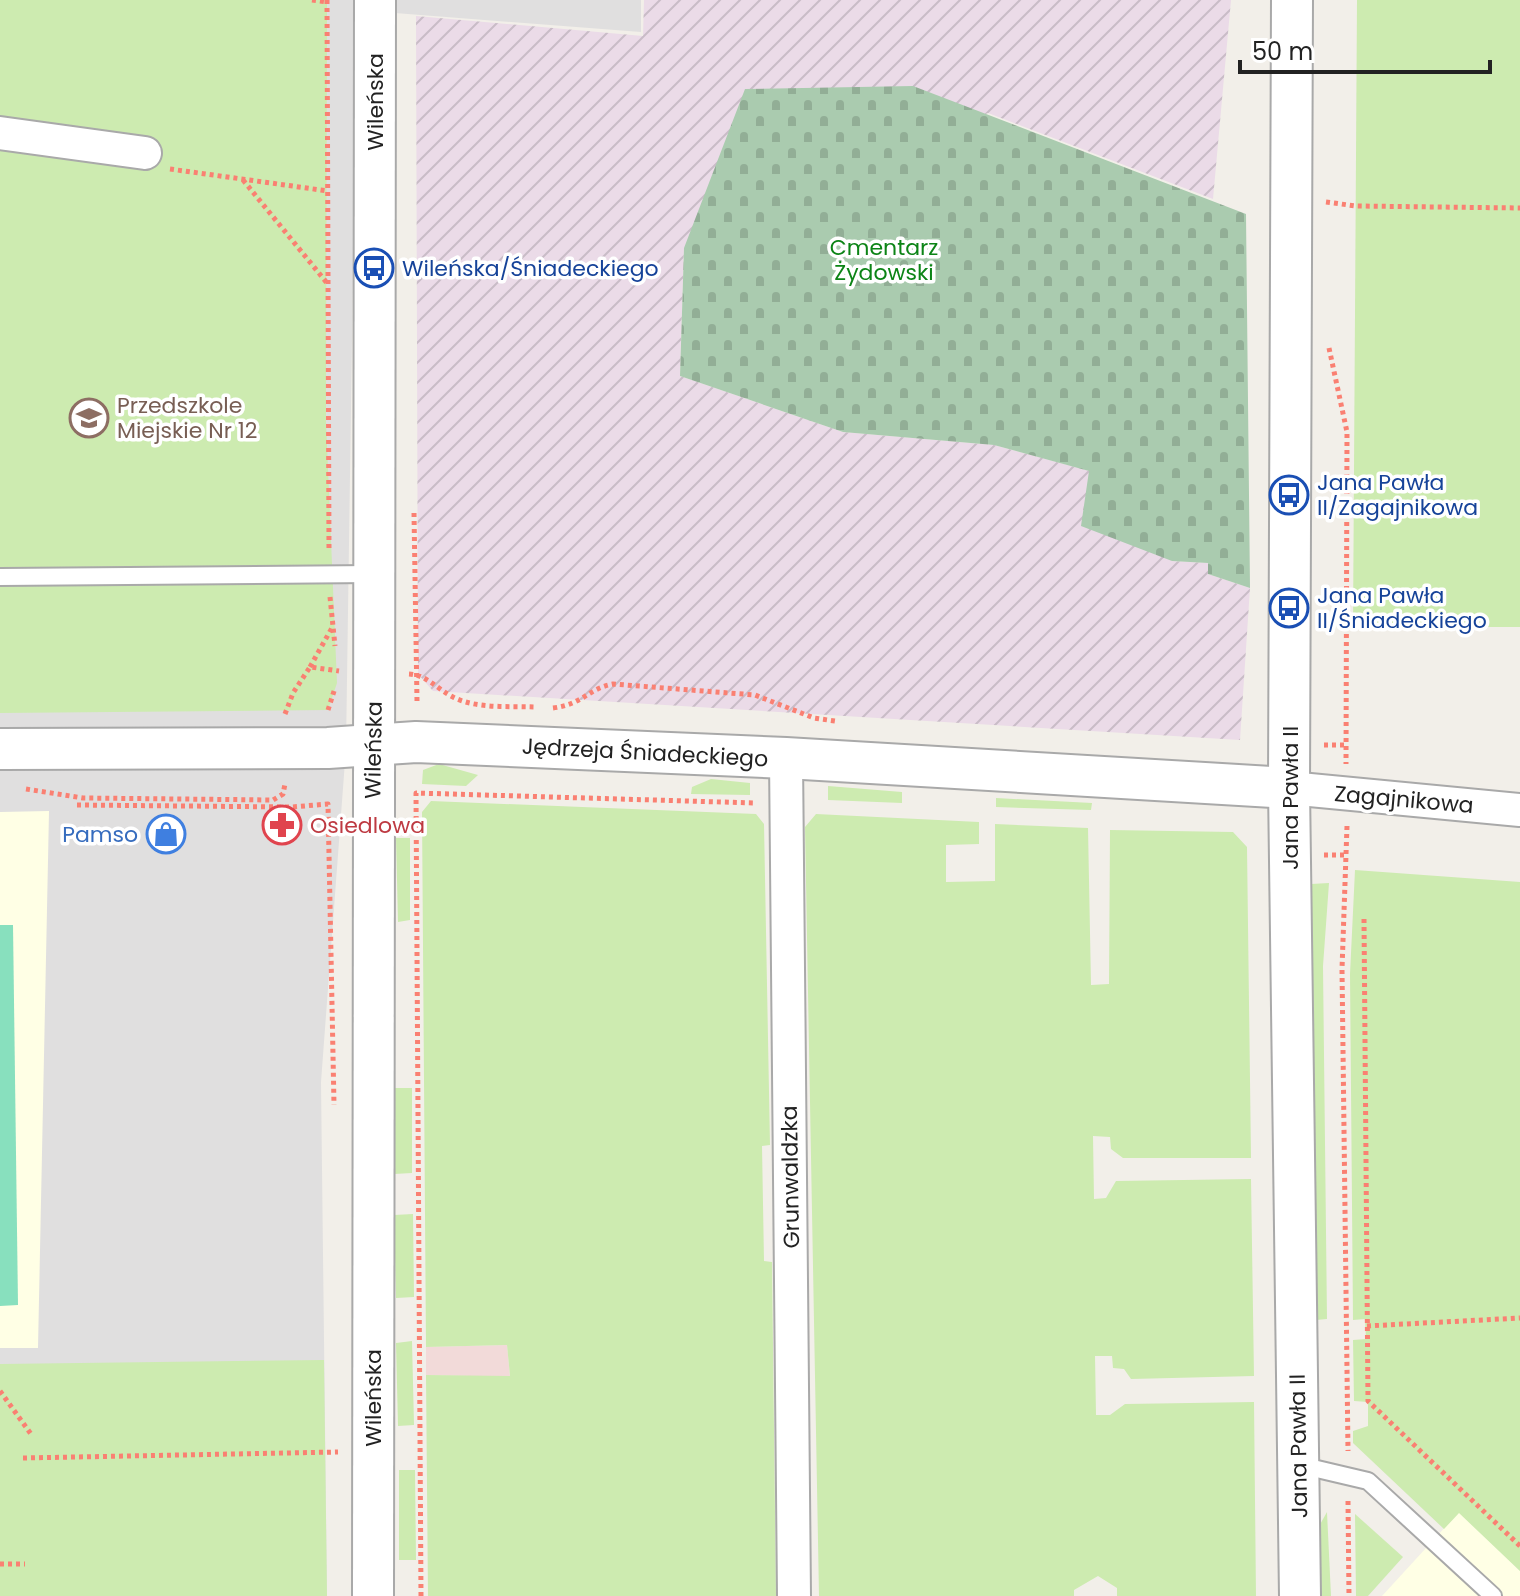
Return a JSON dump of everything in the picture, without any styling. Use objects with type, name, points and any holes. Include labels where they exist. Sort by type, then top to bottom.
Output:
[{"type":"street","name":"Wileńska","points":[[373,1596],[375,0]]},
{"type":"street","name":"Jana Pawła II","points":[[1292,0],[1289,788],[1300,1596]]},
{"type":"street","points":[[0,133],[145,153]]},
{"type":"street","name":"Jędrzeja Śniadeckiego","points":[[0,749],[284,747],[416,742],[786,758],[1289,788]]},
{"type":"street","name":"Grunwaldzka","points":[[786,758],[794,1596]]},
{"type":"street","name":"Zagajnikowa","points":[[1289,788],[1520,810]]},
{"type":"lane","points":[[0,577],[374,574]]},
{"type":"lane","points":[[1298,1464],[1368,1481],[1392,1499],[1493,1596]]},
{"type":"path","points":[[312,0],[327,1],[329,572],[336,652]]},
{"type":"path","points":[[243,179],[327,283]]},
{"type":"path","points":[[1321,201],[1321,216]]},
{"type":"path","points":[[1356,206],[1520,208]]},
{"type":"path","points":[[1328,345],[1347,432],[1347,855],[1342,969],[1349,1596]]},
{"type":"path","points":[[417,656],[417,701]]},
{"type":"path","points":[[328,710],[337,683],[335,662]]},
{"type":"path","points":[[15,789],[83,798],[273,800],[283,794],[285,786],[285,713],[293,693],[310,667],[334,671],[418,674],[452,697],[482,704],[555,709],[581,702],[601,686],[613,684],[755,695],[814,718],[839,722]]},
{"type":"path","points":[[421,1596],[416,793],[760,803]]},
{"type":"path","points":[[77,805],[292,807],[328,804],[334,1117]]},
{"type":"path","points":[[1364,919],[1368,1401],[1520,1546]]},
{"type":"path","points":[[1367,1326],[1520,1318]]},
{"type":"path","points":[[0,1391],[31,1434]]},
{"type":"path","points":[[23,1458],[344,1452]]},
{"type":"path","points":[[0,1564],[25,1564]]},
{"type":"shaded area","points":[[0,0],[357,0],[346,748],[321,1082],[327,1596],[0,1596]]},
{"type":"shaded area","points":[[395,0],[641,0],[641,32],[395,13]]},
{"type":"shaded area","points":[[644,0],[1231,0],[1213,199],[988,113],[684,248],[680,376],[843,432],[994,445],[1090,471],[1172,561],[1209,563],[1208,574],[1250,588],[1240,740],[433,691],[418,674],[416,16],[643,36]]},
{"type":"shaded area","points":[[49,811],[38,1348],[0,1348],[0,812]]},
{"type":"shaded area","points":[[507,1345],[510,1377],[426,1375],[426,1347]]},
{"type":"shaded area","points":[[1459,1512],[1520,1571],[1520,1596],[1382,1596]]},
{"type":"green space","points":[[0,0],[327,0],[326,421],[337,683],[328,710],[0,713]]},
{"type":"green space","points":[[1357,0],[1520,0],[1520,627],[1353,627]]},
{"type":"green space","name":"Cmentarz Żydowski","points":[[913,86],[1246,214],[1250,588],[1208,574],[1208,563],[1172,561],[1081,526],[1089,471],[994,445],[843,432],[680,376],[684,248],[745,89]]},
{"type":"green space","points":[[439,764],[478,775],[466,786],[422,784],[423,770]]},
{"type":"green space","points":[[711,779],[750,783],[750,795],[691,794],[692,787]]},
{"type":"green space","points":[[828,786],[902,792],[902,803],[828,800]]},
{"type":"green space","points":[[996,798],[1092,803],[1091,810],[996,807]]},
{"type":"green space","points":[[431,801],[756,814],[764,824],[770,1145],[762,1146],[764,1261],[772,1262],[776,1596],[428,1596],[426,1375],[510,1376],[507,1345],[426,1347],[422,812]]},
{"type":"green space","points":[[816,814],[979,822],[979,844],[946,845],[946,882],[995,881],[995,824],[1088,828],[1091,985],[1109,984],[1110,830],[1233,832],[1247,847],[1251,1158],[1123,1158],[1111,1149],[1110,1137],[1093,1136],[1094,1199],[1106,1198],[1116,1181],[1251,1179],[1254,1376],[1131,1379],[1124,1369],[1113,1368],[1112,1356],[1095,1356],[1096,1415],[1110,1415],[1125,1404],[1254,1402],[1256,1596],[1117,1596],[1117,1588],[1098,1576],[1074,1590],[1074,1596],[819,1596],[805,827]]},
{"type":"green space","points":[[396,838],[410,838],[410,920],[398,922]]},
{"type":"green space","points":[[1355,870],[1520,882],[1520,1571],[1459,1513],[1444,1529],[1353,1443],[1353,1431],[1368,1426],[1368,1402],[1354,1401],[1353,1340],[1366,1339],[1365,1319],[1353,1320],[1350,974]]},
{"type":"green space","points":[[1329,883],[1323,966],[1327,1319],[1316,1320],[1311,884]]},
{"type":"green space","points":[[0,925],[13,925],[18,1305],[0,1306]]},
{"type":"green space","points":[[395,1088],[412,1088],[412,1173],[394,1174]]},
{"type":"green space","points":[[413,1214],[414,1297],[396,1298],[394,1215]]},
{"type":"green space","points":[[412,1341],[414,1425],[398,1426],[396,1343]]},
{"type":"green space","points":[[324,1360],[327,1596],[0,1596],[0,1364]]},
{"type":"green space","points":[[399,1470],[415,1470],[416,1560],[399,1560]]},
{"type":"green space","points":[[1327,1512],[1331,1596],[1318,1596],[1318,1528]]},
{"type":"green space","points":[[1355,1514],[1403,1557],[1368,1596],[1356,1596]]},
{"type":"place","name":"Wileńska/Śniadeckiego","points":[[374,268]]},
{"type":"place","name":"Przedszkole Miejskie Nr 12","points":[[89,418]]},
{"type":"place","name":"Jana Pawła II/Zagajnikowa","points":[[1289,495]]},
{"type":"place","name":"Jana Pawła II/Śniadeckiego","points":[[1289,608]]},
{"type":"place","name":"Osiedlowa","points":[[282,825]]},
{"type":"place","name":"Pamso","points":[[166,834]]}]
